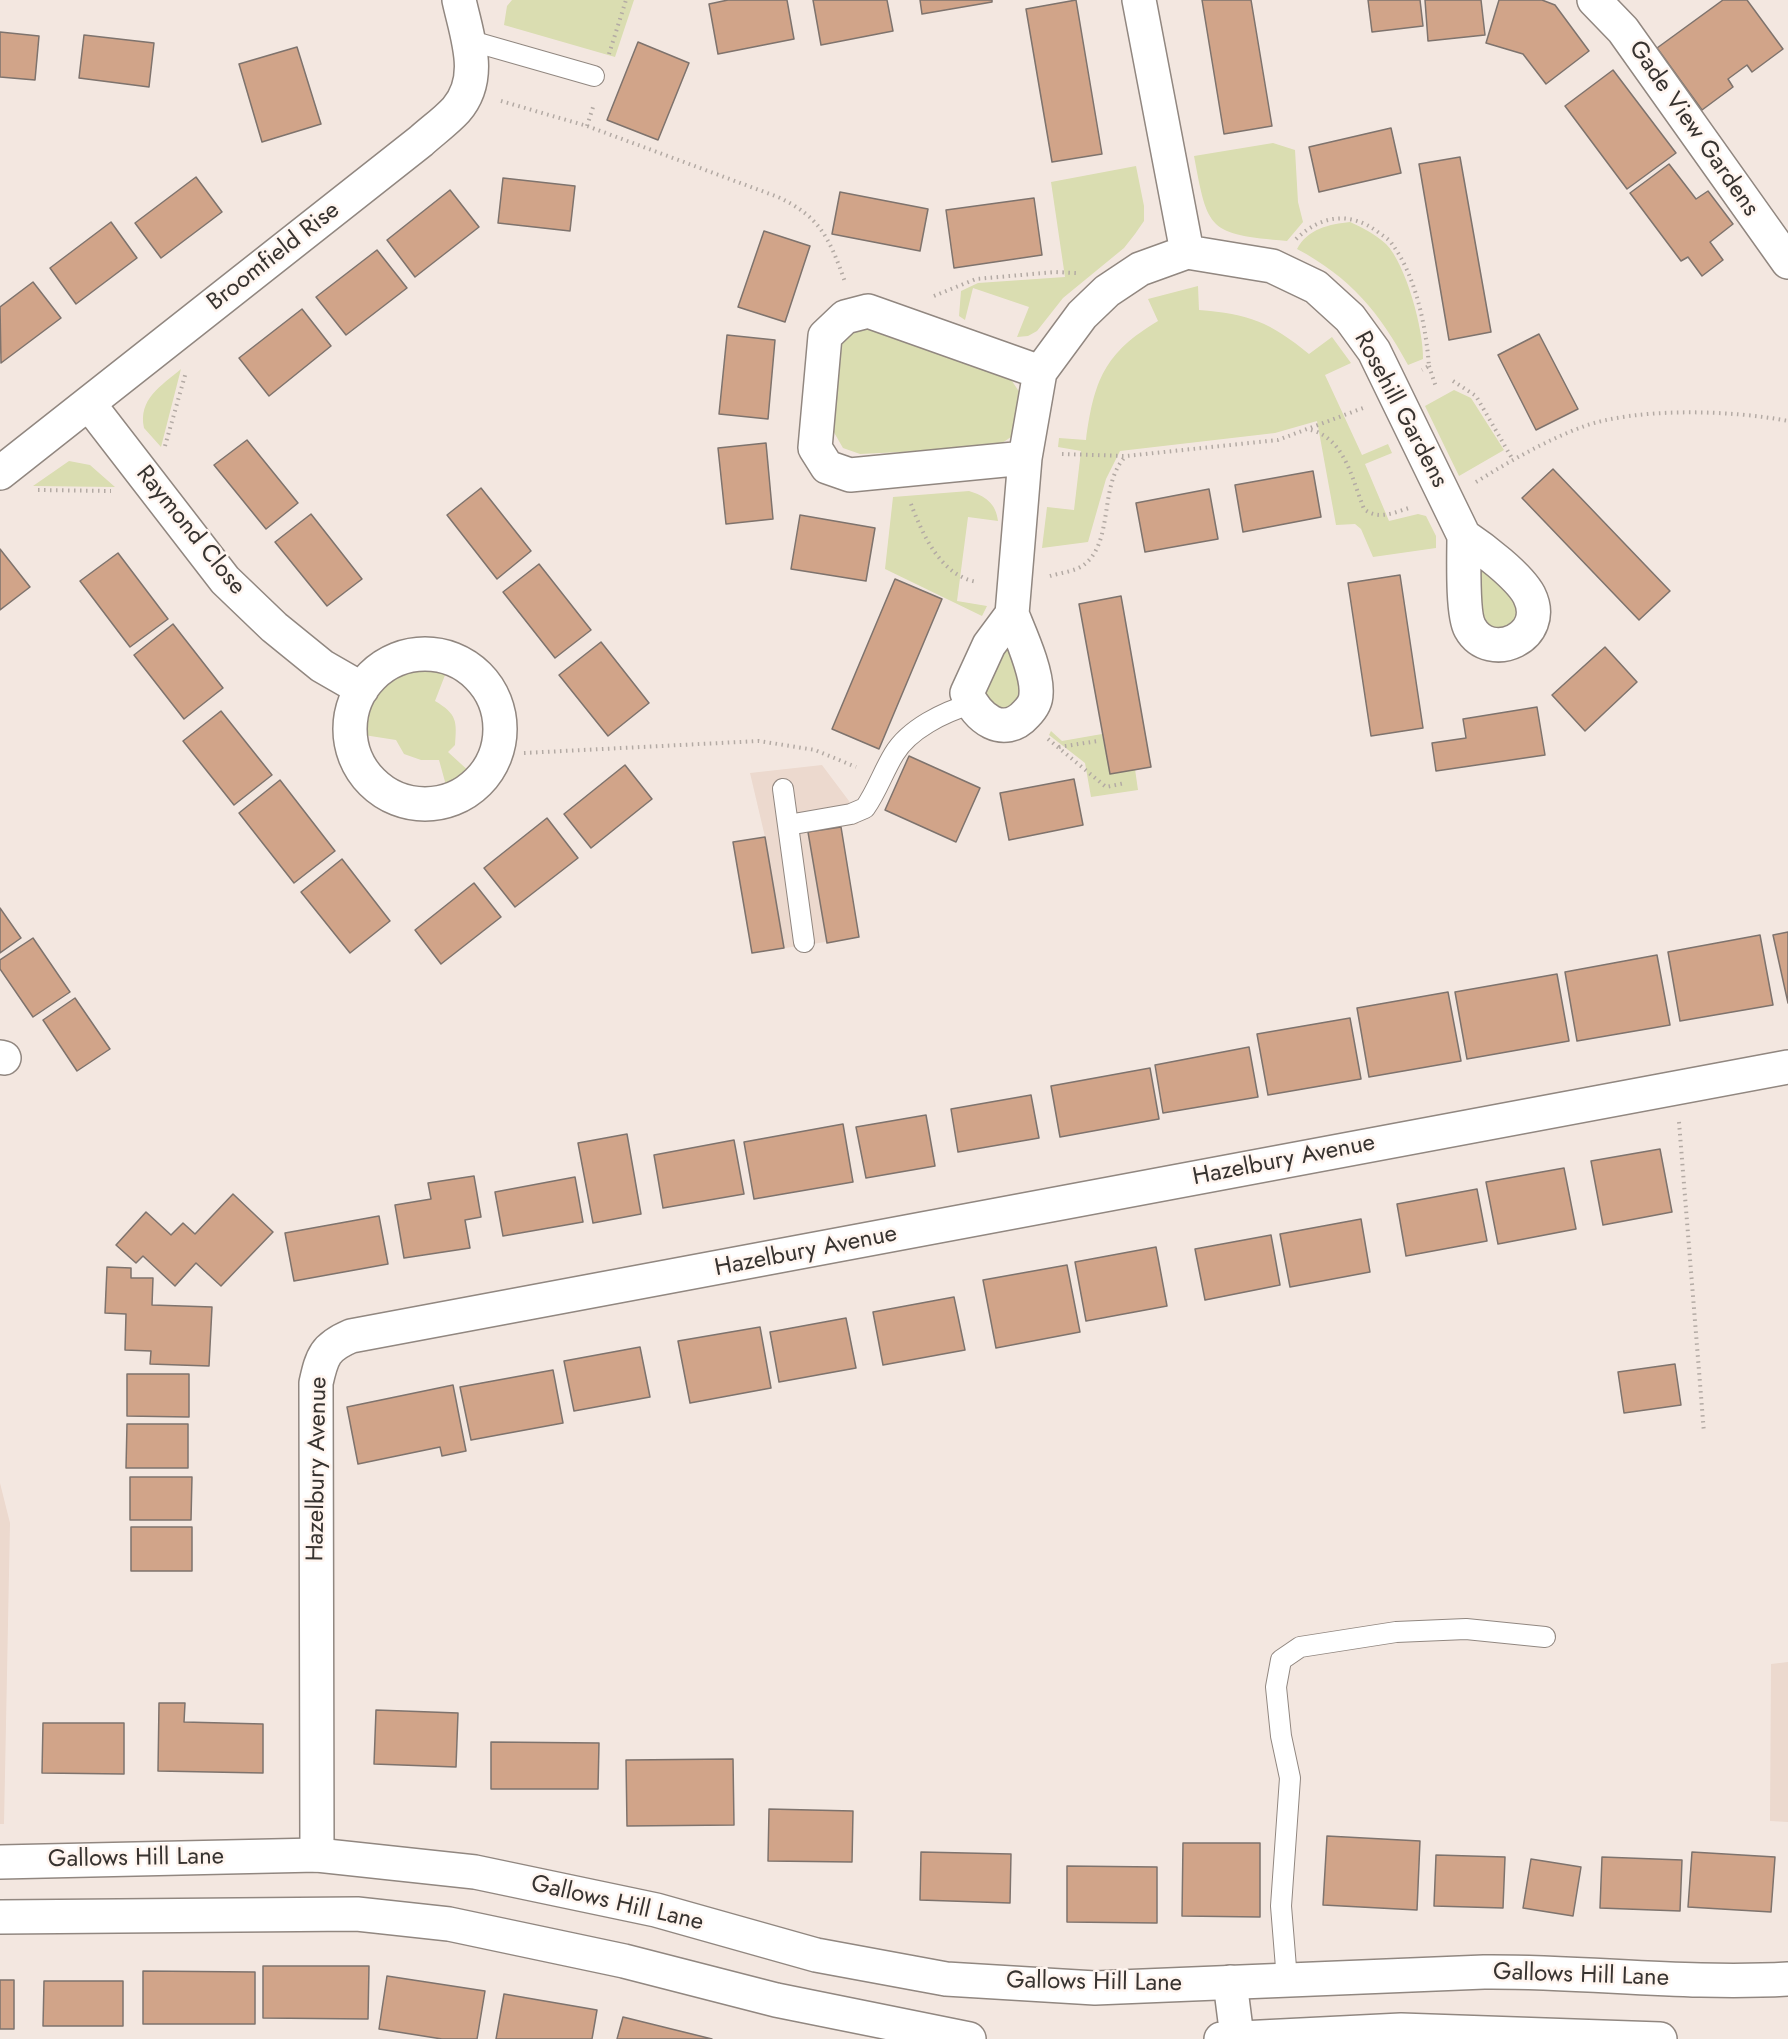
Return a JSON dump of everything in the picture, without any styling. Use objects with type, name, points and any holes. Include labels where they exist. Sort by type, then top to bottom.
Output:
[{"type":"street","name":"Broomfield Rise","points":[[0,473],[421,141],[456,110],[470,87],[472,62],[459,0]]},
{"type":"street","points":[[1139,0],[1187,252]]},
{"type":"street","name":"Gade View Gardens","points":[[1594,0],[1623,30],[1788,262]]},
{"type":"street","name":"Rosehill Gardens","points":[[971,704],[978,716],[991,723],[1006,726],[1020,721],[1033,707],[1037,693],[1026,647],[1012,614],[1025,458],[1040,372],[1082,315],[1107,291],[1140,269],[1187,252],[1272,266],[1316,287],[1350,318],[1374,351],[1464,536]]},
{"type":"street","points":[[1025,458],[850,475],[827,467],[815,448],[825,336],[845,317],[868,311],[1040,372]]},
{"type":"street","name":"Raymond Close","points":[[89,404],[225,580],[274,627],[322,666],[362,689]]},
{"type":"street","points":[[971,704],[967,693],[989,645],[1012,614]]},
{"type":"street","points":[[421,654],[458,661],[480,676],[498,706],[501,732],[496,757],[482,780],[461,796],[436,804],[409,803],[385,793],[365,775],[357,761],[350,736],[352,709],[362,689],[374,674],[396,659],[421,654]]},
{"type":"street","name":"Hazelbury Avenue","points":[[317,1855],[316,1383],[321,1359],[333,1343],[375,1332],[1788,1067]]},
{"type":"street","name":"Gallows Hill Lane","points":[[0,1862],[317,1855],[475,1872],[656,1910],[816,1955],[946,1979],[1095,1988],[1526,1971],[1683,1980],[1788,1979]]},
{"type":"street","points":[[0,1917],[357,1914],[449,1924],[624,1961],[776,2000],[969,2039]]},
{"type":"street","points":[[1230,1982],[1229,2038],[1401,2030],[1660,2039]]},
{"type":"lane","points":[[468,40],[594,76]]},
{"type":"lane","points":[[788,825],[851,814],[865,808],[894,752],[910,736],[952,710],[971,704]]},
{"type":"lane","points":[[783,789],[804,942]]},
{"type":"lane","points":[[1287,1980],[1281,1906],[1290,1778],[1281,1736],[1276,1687],[1281,1660],[1300,1647],[1396,1632],[1466,1629],[1545,1637]]},
{"type":"path","points":[[495,99],[587,126],[802,208],[820,226],[832,246],[846,284]]},
{"type":"path","points":[[1294,245],[1296,239],[1306,230],[1330,220],[1349,217],[1370,226],[1392,242],[1413,286],[1428,347],[1429,366],[1436,387]]},
{"type":"path","points":[[930,298],[976,279],[1055,272],[1082,274]]},
{"type":"path","points":[[164,450],[189,362]]},
{"type":"path","points":[[1419,372],[1429,366]]},
{"type":"path","points":[[1453,381],[1476,396],[1513,460]]},
{"type":"path","points":[[1059,453],[1126,456],[1278,440],[1310,430],[1367,406]]},
{"type":"path","points":[[1472,484],[1513,460],[1584,426],[1624,418],[1708,413],[1762,416],[1788,421]]},
{"type":"path","points":[[1310,430],[1322,433],[1338,446],[1364,509],[1369,513],[1376,516],[1418,505]]},
{"type":"path","points":[[1045,577],[1084,565],[1098,548],[1112,478],[1117,465],[1126,456]]},
{"type":"path","points":[[34,490],[117,491]]},
{"type":"path","points":[[910,499],[933,549],[947,566],[962,580],[984,583]]},
{"type":"path","points":[[1041,733],[1106,787],[1125,783]]},
{"type":"path","points":[[524,753],[759,741],[815,750],[866,771]]},
{"type":"path","points":[[1059,747],[1098,741]]},
{"type":"path","points":[[1678,1121],[1704,1433]]},
{"type":"shaded area","points":[[822,765],[849,801],[858,824],[841,827],[859,937],[752,953],[733,842],[765,837],[750,773]]},
{"type":"shaded area","points":[[0,1483],[10,1523],[4,1824],[0,1824]]},
{"type":"shaded area","points":[[1788,1662],[1788,1822],[1770,1821],[1771,1664]]},
{"type":"green space","points":[[512,0],[634,0],[615,57],[504,25],[507,6]]},
{"type":"green space","points":[[1273,143],[1295,150],[1298,202],[1303,222],[1287,241],[1227,231],[1216,224],[1209,214],[1203,200],[1194,156]]},
{"type":"green space","points":[[1136,166],[1144,206],[1144,221],[1124,248],[1063,298],[1037,331],[1028,336],[1017,337],[1029,307],[973,288],[965,320],[959,316],[961,291],[978,283],[1065,277],[1051,182]]},
{"type":"green space","points":[[1350,222],[1378,237],[1386,244],[1400,266],[1417,316],[1423,359],[1408,365],[1386,329],[1362,298],[1333,272],[1297,249],[1301,242],[1313,232],[1327,226]]},
{"type":"green space","points":[[1198,286],[1199,310],[1232,314],[1258,322],[1282,334],[1309,354],[1332,337],[1351,363],[1325,375],[1362,455],[1388,444],[1392,453],[1365,464],[1389,521],[1418,514],[1426,516],[1436,536],[1436,548],[1373,557],[1361,529],[1355,524],[1336,525],[1317,421],[1275,433],[1120,451],[1106,479],[1088,542],[1042,548],[1047,507],[1074,510],[1081,451],[1058,447],[1059,438],[1086,440],[1093,401],[1105,370],[1125,345],[1158,321],[1148,299]]},
{"type":"green space","points":[[869,326],[1010,378],[1022,396],[1017,433],[1002,443],[983,448],[860,454],[843,448],[832,429],[841,343],[847,334]]},
{"type":"green space","points":[[181,369],[161,447],[144,428],[144,409],[159,387]]},
{"type":"green space","points":[[1454,390],[1471,398],[1504,450],[1459,476],[1425,406]]},
{"type":"green space","points":[[69,461],[90,465],[115,487],[33,486]]},
{"type":"green space","points":[[969,491],[989,501],[995,509],[998,521],[968,517],[957,601],[987,606],[982,616],[885,569],[893,497]]},
{"type":"green space","points":[[1482,568],[1517,603],[1519,617],[1503,630],[1493,629],[1483,620],[1476,571]]},
{"type":"green space","points":[[1005,647],[1012,649],[1015,653],[1021,697],[1015,710],[993,711],[983,692]]},
{"type":"green space","points":[[419,668],[447,670],[435,701],[448,710],[454,719],[455,745],[448,752],[472,774],[447,789],[439,760],[421,760],[404,754],[396,740],[364,735],[369,710],[379,691],[395,678]]},
{"type":"green space","points":[[1051,731],[1062,741],[1102,734],[1110,773],[1135,769],[1138,790],[1091,797],[1085,763],[1049,735]]},
{"type":"building","points":[[728,0],[787,0],[794,39],[718,54],[709,4]]},
{"type":"building","points":[[813,0],[887,0],[893,31],[821,45]]},
{"type":"building","points":[[920,0],[992,0],[992,2],[922,14]]},
{"type":"building","points":[[1076,0],[1102,154],[1052,162],[1026,9]]},
{"type":"building","points":[[1202,0],[1251,0],[1272,126],[1224,134]]},
{"type":"building","points":[[1368,0],[1420,0],[1423,26],[1372,32]]},
{"type":"building","points":[[1425,0],[1481,0],[1485,35],[1428,41]]},
{"type":"building","points":[[1499,0],[1542,0],[1555,5],[1589,51],[1546,84],[1523,54],[1486,43]]},
{"type":"building","points":[[1723,0],[1747,0],[1783,49],[1752,72],[1747,65],[1728,79],[1733,87],[1702,110],[1657,48]]},
{"type":"building","points":[[0,32],[39,36],[35,80],[0,77]]},
{"type":"building","points":[[84,35],[154,43],[149,87],[79,78]]},
{"type":"building","points":[[638,42],[689,63],[658,140],[607,120]]},
{"type":"building","points":[[297,47],[321,124],[262,142],[239,64]]},
{"type":"building","points":[[1613,70],[1676,153],[1627,189],[1565,106]]},
{"type":"building","points":[[1391,128],[1401,173],[1319,192],[1309,147]]},
{"type":"building","points":[[1460,157],[1491,332],[1449,340],[1419,164]]},
{"type":"building","points":[[1669,164],[1696,199],[1708,191],[1733,224],[1710,242],[1723,260],[1702,276],[1688,257],[1681,261],[1630,193]]},
{"type":"building","points":[[196,177],[222,212],[161,258],[135,223]]},
{"type":"building","points":[[503,178],[575,186],[570,231],[498,223]]},
{"type":"building","points":[[450,190],[479,227],[415,277],[387,240]]},
{"type":"building","points":[[840,192],[928,209],[920,251],[832,234]]},
{"type":"building","points":[[1034,198],[1042,255],[954,268],[946,210]]},
{"type":"building","points":[[111,222],[137,258],[76,304],[50,268]]},
{"type":"building","points":[[764,231],[810,246],[785,322],[738,307]]},
{"type":"building","points":[[377,250],[407,288],[346,335],[316,297]]},
{"type":"building","points":[[33,282],[61,318],[1,363],[0,307]]},
{"type":"building","points":[[302,309],[331,346],[269,396],[239,358]]},
{"type":"building","points":[[1539,334],[1578,409],[1536,430],[1498,355]]},
{"type":"building","points":[[727,335],[775,340],[768,419],[719,414]]},
{"type":"building","points":[[247,440],[298,503],[266,529],[214,465]]},
{"type":"building","points":[[766,443],[773,519],[726,524],[718,448]]},
{"type":"building","points":[[1553,469],[1670,591],[1639,620],[1522,498]]},
{"type":"building","points":[[1313,471],[1321,517],[1243,532],[1235,485]]},
{"type":"building","points":[[481,488],[531,551],[497,579],[447,515]]},
{"type":"building","points":[[1209,489],[1218,539],[1145,552],[1136,503]]},
{"type":"building","points":[[311,514],[362,579],[327,606],[275,542]]},
{"type":"building","points":[[800,515],[875,528],[866,581],[791,569]]},
{"type":"building","points":[[0,549],[30,587],[0,610]]},
{"type":"building","points":[[118,553],[168,619],[130,647],[80,581]]},
{"type":"building","points":[[539,564],[591,630],[555,658],[503,592]]},
{"type":"building","points":[[1400,575],[1423,728],[1371,736],[1348,583]]},
{"type":"building","points":[[895,579],[942,599],[879,749],[832,729]]},
{"type":"building","points":[[1121,596],[1151,767],[1110,774],[1079,604]]},
{"type":"building","points":[[173,624],[223,688],[184,719],[134,655]]},
{"type":"building","points":[[601,642],[649,703],[608,736],[559,675]]},
{"type":"building","points":[[1605,647],[1637,682],[1585,731],[1552,695]]},
{"type":"building","points":[[1537,707],[1545,755],[1436,771],[1432,743],[1466,738],[1463,719]]},
{"type":"building","points":[[221,711],[272,775],[234,805],[183,741]]},
{"type":"building","points":[[909,756],[980,788],[956,842],[885,810]]},
{"type":"building","points":[[625,765],[652,799],[591,848],[564,814]]},
{"type":"building","points":[[1074,779],[1083,825],[1009,840],[1000,793]]},
{"type":"building","points":[[280,780],[335,851],[294,883],[239,813]]},
{"type":"building","points":[[547,818],[578,858],[515,907],[484,868]]},
{"type":"building","points":[[841,827],[859,937],[827,943],[808,832]]},
{"type":"building","points":[[765,837],[784,948],[752,953],[733,842]]},
{"type":"building","points":[[342,859],[390,921],[350,953],[301,892]]},
{"type":"building","points":[[474,883],[501,917],[441,964],[415,930]]},
{"type":"building","points":[[0,908],[21,938],[0,953]]},
{"type":"building","points":[[1788,932],[1788,1003],[1773,935]]},
{"type":"building","points":[[1760,935],[1773,1005],[1680,1021],[1668,952]]},
{"type":"building","points":[[33,938],[70,992],[33,1017],[0,969],[0,960]]},
{"type":"building","points":[[1657,955],[1670,1025],[1577,1041],[1565,972]]},
{"type":"building","points":[[1557,974],[1569,1041],[1467,1059],[1455,992]]},
{"type":"building","points":[[1448,992],[1461,1061],[1369,1077],[1357,1008]]},
{"type":"building","points":[[75,998],[110,1049],[77,1071],[43,1020]]},
{"type":"building","points":[[1350,1018],[1361,1079],[1268,1095],[1257,1034]]},
{"type":"building","points":[[1249,1047],[1258,1097],[1163,1113],[1155,1065]]},
{"type":"building","points":[[1150,1068],[1159,1119],[1060,1137],[1051,1086]]},
{"type":"building","points":[[1031,1095],[1039,1138],[958,1152],[951,1109]]},
{"type":"building","points":[[926,1115],[935,1166],[866,1178],[856,1127]]},
{"type":"building","points":[[843,1124],[853,1182],[754,1199],[744,1142]]},
{"type":"building","points":[[627,1134],[641,1214],[593,1223],[578,1143]]},
{"type":"building","points":[[734,1140],[744,1194],[663,1208],[654,1155]]},
{"type":"building","points":[[1660,1149],[1672,1212],[1603,1225],[1591,1161]]},
{"type":"building","points":[[1564,1168],[1576,1229],[1498,1244],[1486,1182]]},
{"type":"building","points":[[474,1176],[481,1217],[465,1220],[470,1248],[404,1258],[395,1205],[431,1199],[428,1183]]},
{"type":"building","points":[[575,1177],[583,1222],[503,1236],[495,1192]]},
{"type":"building","points":[[1477,1189],[1487,1241],[1406,1256],[1397,1204]]},
{"type":"building","points":[[233,1194],[273,1232],[221,1286],[196,1263],[175,1286],[143,1256],[136,1263],[116,1245],[146,1212],[171,1235],[183,1223],[195,1234]]},
{"type":"building","points":[[379,1216],[388,1264],[294,1281],[285,1233]]},
{"type":"building","points":[[1361,1219],[1370,1272],[1290,1287],[1280,1234]]},
{"type":"building","points":[[1271,1235],[1280,1285],[1205,1300],[1195,1249]]},
{"type":"building","points":[[1156,1247],[1167,1306],[1086,1321],[1075,1262]]},
{"type":"building","points":[[1067,1265],[1080,1332],[996,1348],[983,1280]]},
{"type":"building","points":[[107,1267],[131,1268],[131,1278],[153,1278],[152,1305],[212,1307],[209,1366],[150,1364],[151,1351],[125,1350],[126,1314],[105,1313]]},
{"type":"building","points":[[954,1297],[965,1350],[883,1365],[873,1312]]},
{"type":"building","points":[[846,1318],[856,1368],[779,1382],[770,1332]]},
{"type":"building","points":[[760,1327],[771,1388],[690,1403],[678,1341]]},
{"type":"building","points":[[640,1347],[650,1397],[574,1411],[564,1361]]},
{"type":"building","points":[[1675,1364],[1681,1405],[1624,1413],[1618,1372]]},
{"type":"building","points":[[553,1370],[563,1423],[471,1440],[460,1387]]},
{"type":"building","points":[[127,1374],[189,1374],[189,1417],[127,1416]]},
{"type":"building","points":[[453,1385],[466,1451],[442,1456],[440,1447],[358,1464],[347,1407]]},
{"type":"building","points":[[127,1424],[188,1424],[188,1468],[126,1468]]},
{"type":"building","points":[[130,1477],[192,1477],[191,1520],[130,1520]]},
{"type":"building","points":[[131,1527],[192,1527],[192,1571],[131,1571]]},
{"type":"building","points":[[159,1703],[185,1703],[184,1722],[263,1724],[263,1773],[158,1771]]},
{"type":"building","points":[[376,1710],[458,1713],[456,1767],[374,1764]]},
{"type":"building","points":[[43,1723],[124,1723],[124,1774],[42,1773]]},
{"type":"building","points":[[491,1742],[599,1743],[598,1789],[491,1789]]},
{"type":"building","points":[[733,1759],[734,1825],[627,1826],[626,1760]]},
{"type":"building","points":[[769,1809],[853,1811],[852,1862],[768,1861]]},
{"type":"building","points":[[1327,1836],[1420,1841],[1417,1910],[1323,1905]]},
{"type":"building","points":[[1183,1843],[1260,1843],[1260,1917],[1182,1916]]},
{"type":"building","points":[[921,1852],[1011,1854],[1010,1903],[920,1900]]},
{"type":"building","points":[[1692,1852],[1775,1857],[1771,1912],[1688,1907]]},
{"type":"building","points":[[1436,1855],[1505,1857],[1503,1908],[1434,1906]]},
{"type":"building","points":[[1602,1857],[1682,1860],[1680,1911],[1600,1908]]},
{"type":"building","points":[[1531,1859],[1581,1867],[1573,1916],[1523,1908]]},
{"type":"building","points":[[1067,1866],[1157,1867],[1157,1923],[1067,1922]]},
{"type":"building","points":[[263,1966],[369,1966],[368,2019],[263,2018]]},
{"type":"building","points":[[143,1971],[255,1972],[255,2024],[143,2024]]},
{"type":"building","points":[[387,1976],[485,1991],[477,2039],[442,2039],[379,2029]]},
{"type":"building","points":[[0,1980],[14,1980],[14,2029],[0,2029]]},
{"type":"building","points":[[44,1981],[123,1981],[123,2026],[43,2026]]},
{"type":"building","points":[[504,1994],[597,2010],[592,2039],[496,2039]]},
{"type":"building","points":[[623,2017],[712,2039],[617,2039]]}]
